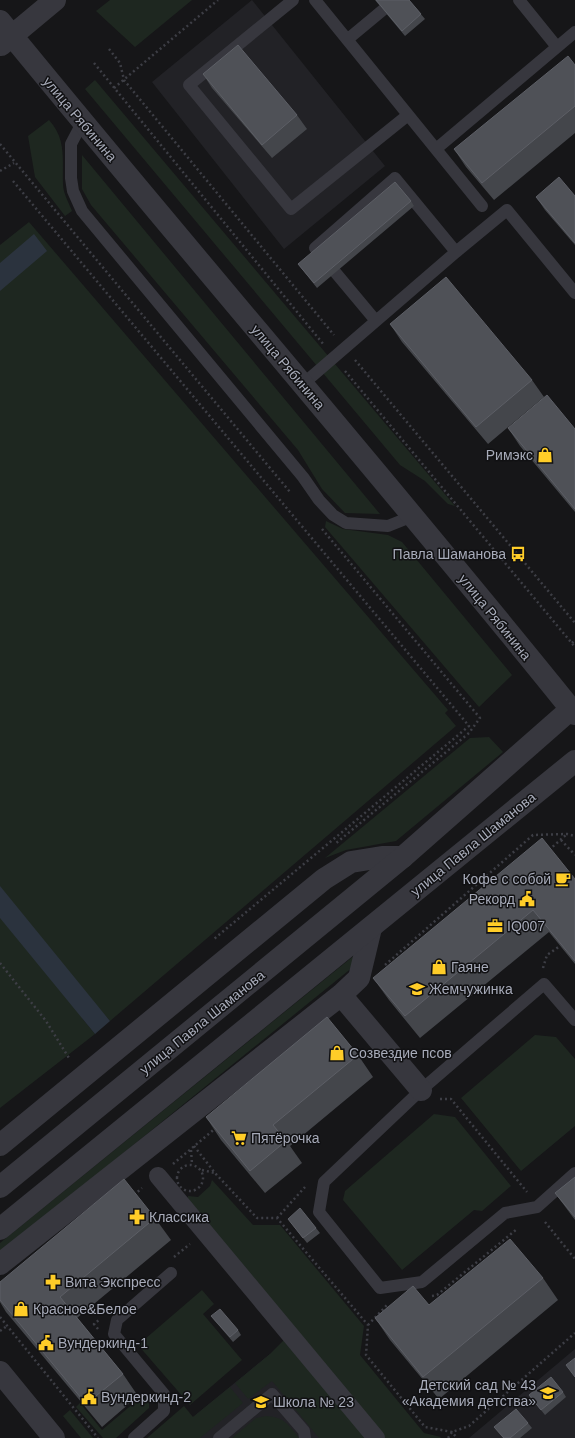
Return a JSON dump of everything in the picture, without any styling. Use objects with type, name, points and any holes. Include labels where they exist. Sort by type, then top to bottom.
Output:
[{"type":"street","points":[[4,34],[55,0]]},
{"type":"street","name":"улица Рябинина","points":[[4,34],[82,123],[413,516],[573,712]]},
{"type":"street","name":"улица Павла Шаманова","points":[[0,1187],[403,858],[573,712]]},
{"type":"street","name":"улица Павла Шаманова","points":[[0,1230],[575,761]]},
{"type":"street","points":[[0,1146],[324,878],[351,862],[382,857],[403,858]]},
{"type":"street","points":[[0,1264],[341,995],[359,978],[370,928]]},
{"type":"street","points":[[341,995],[417,1094]]},
{"type":"street","points":[[158,1176],[376,1438]]},
{"type":"street","points":[[0,1372],[54,1438]]},
{"type":"lane","points":[[293,0],[189,86],[292,209],[408,115]]},
{"type":"lane","points":[[315,0],[482,206]]},
{"type":"lane","points":[[348,39],[395,0]]},
{"type":"lane","points":[[520,0],[557,47]]},
{"type":"lane","points":[[436,149],[575,32]]},
{"type":"lane","points":[[82,123],[72,144],[71,178],[73,192],[82,211],[304,477],[319,500],[333,515],[346,523],[388,526],[413,516]]},
{"type":"lane","points":[[376,321],[315,248],[395,178],[456,252]]},
{"type":"lane","points":[[302,384],[507,210],[575,293]]},
{"type":"lane","points":[[575,1020],[544,984],[417,1094],[324,1182],[318,1212],[380,1288],[422,1282],[505,1213],[537,1206],[575,1173]]},
{"type":"lane","points":[[134,1438],[164,1411],[164,1394],[114,1334],[117,1320],[171,1273]]},
{"type":"lane","points":[[219,1438],[272,1394],[304,1432],[306,1438]]},
{"type":"path","points":[[114,88],[218,0]]},
{"type":"path","points":[[0,144],[14,163],[296,498]]},
{"type":"path","points":[[0,171],[14,163]]},
{"type":"path","points":[[13,181],[469,726],[208,943]]},
{"type":"path","points":[[321,528],[480,718]]},
{"type":"path","points":[[572,643],[575,640]]},
{"type":"path","points":[[575,836],[567,834],[561,840],[575,855]]},
{"type":"path","points":[[543,971],[547,955],[560,946]]},
{"type":"path","points":[[0,962],[46,1021],[69,1058]]},
{"type":"path","points":[[63,1063],[75,1054]]},
{"type":"path","points":[[417,1094],[451,1099],[537,1206],[539,1215],[575,1259]]},
{"type":"path","points":[[194,1146],[215,1173],[257,1218],[277,1218],[368,1325],[366,1355],[425,1427],[452,1432],[468,1426],[575,1333]]},
{"type":"path","points":[[191,1150],[192,1164]]},
{"type":"path","points":[[202,1170],[204,1180],[199,1189],[188,1192],[180,1186],[177,1176],[182,1167],[192,1164],[202,1170],[215,1173]]},
{"type":"path","points":[[173,1258],[204,1232]]},
{"type":"path","points":[[0,1317],[98,1438]]},
{"type":"path","points":[[99,1330],[94,1324],[100,1319]]},
{"type":"path","points":[[0,1332],[7,1326]]},
{"type":"path","points":[[448,1438],[452,1432]]},
{"type":"path","points":[[452,1432],[457,1438]]},
{"type":"shaded area","points":[[110,0],[192,0],[135,47],[96,11]]},
{"type":"shaded area","points":[[252,0],[385,166],[284,249],[152,82]]},
{"type":"shaded area","points":[[95,80],[455,506],[448,504],[425,481],[400,465],[85,89]]},
{"type":"shaded area","points":[[49,120],[59,135],[61,143],[63,158],[63,187],[72,211],[65,216],[35,177],[28,136]]},
{"type":"shaded area","points":[[82,155],[380,514],[345,513],[322,489],[298,450],[91,205],[82,189]]},
{"type":"shaded area","points":[[29,222],[448,710],[445,713],[456,726],[110,1021],[97,1006],[82,1018],[95,1034],[0,1108],[0,245]]},
{"type":"shaded area","points":[[326,521],[343,529],[388,535],[402,542],[512,675],[479,707],[325,527]]},
{"type":"shaded area","points":[[489,737],[503,752],[396,841],[346,850],[325,858],[470,738]]},
{"type":"shaded area","points":[[356,954],[353,967],[0,1253],[0,1243]]},
{"type":"shaded area","points":[[535,1035],[556,1037],[575,1059],[575,1126],[521,1171],[461,1098]]},
{"type":"shaded area","points":[[434,1114],[455,1117],[511,1186],[482,1211],[474,1210],[402,1270],[343,1200],[345,1191]]},
{"type":"shaded area","points":[[212,1180],[253,1225],[280,1225],[364,1326],[360,1355],[424,1433],[441,1437],[440,1438],[381,1438],[186,1204],[188,1196],[198,1197],[210,1186]]},
{"type":"shaded area","points":[[202,1290],[214,1304],[203,1314],[242,1360],[190,1405],[138,1345]]},
{"type":"shaded area","points":[[286,1338],[368,1438],[319,1438],[272,1381],[248,1399],[235,1383],[270,1354]]},
{"type":"shaded area","name":"Детский сад № 43 «Академия детства»","points":[[575,1349],[575,1438],[469,1438]]},
{"type":"shaded area","name":"Школа № 23","points":[[270,1354],[339,1438],[169,1438],[193,1417]]},
{"type":"shaded area","points":[[230,1387],[243,1403],[200,1438],[147,1438],[184,1406],[193,1417]]},
{"type":"shaded area","points":[[141,1397],[146,1398],[149,1402],[149,1408],[116,1438],[103,1438],[76,1407],[80,1403],[102,1430]]},
{"type":"shaded area","points":[[70,1410],[93,1438],[81,1438],[63,1416]]},
{"type":"shaded area","points":[[266,1416],[277,1418],[285,1422],[299,1438],[232,1438],[256,1418]]},
{"type":"water","points":[[34,234],[47,251],[0,291],[0,263]]},
{"type":"water","points":[[0,886],[110,1021],[95,1034],[0,918]]},
{"type":"building","points":[[376,0],[409,0],[421,14],[402,31]]},
{"type":"building","points":[[238,45],[297,115],[262,145],[203,74]]},
{"type":"building","points":[[568,56],[575,65],[575,106],[482,183],[454,149]]},
{"type":"building","points":[[559,177],[575,196],[575,243],[536,197]]},
{"type":"building","points":[[395,182],[411,201],[314,283],[298,264]]},
{"type":"building","points":[[446,277],[532,380],[476,427],[390,324]]},
{"type":"building","points":[[547,395],[575,429],[575,509],[508,428]]},
{"type":"building","points":[[542,838],[575,879],[575,961],[533,910],[405,1016],[373,978]]},
{"type":"building","points":[[327,1017],[358,1055],[273,1125],[286,1141],[250,1171],[206,1117]]},
{"type":"building","points":[[575,1177],[575,1217],[555,1193]]},
{"type":"building","points":[[124,1179],[155,1218],[60,1297],[123,1374],[86,1404],[0,1300],[0,1282]]},
{"type":"building","points":[[300,1208],[316,1228],[303,1238],[288,1219]]},
{"type":"building","points":[[510,1239],[543,1278],[423,1377],[375,1318],[413,1286],[429,1305]]},
{"type":"building","points":[[220,1309],[238,1330],[230,1337],[211,1316]]},
{"type":"building","points":[[575,1358],[575,1377],[566,1365]]},
{"type":"building","points":[[551,1377],[563,1392],[541,1410],[529,1395]]},
{"type":"building","points":[[516,1409],[528,1423],[510,1438],[504,1438],[494,1427]]},
{"type":"place","name":"Римэкс","points":[[545,455]]},
{"type":"place","name":"Павла Шаманова","points":[[518,554]]},
{"type":"place","name":"Кофе с собой","points":[[563,879]]},
{"type":"place","name":"Рекорд","points":[[527,899]]},
{"type":"place","name":"IQ007","points":[[495,926]]},
{"type":"place","name":"Гаяне","points":[[439,967]]},
{"type":"place","name":"Жемчужинка","points":[[417,989]]},
{"type":"place","name":"Созвездие псов","points":[[337,1053]]},
{"type":"place","name":"Пятёрочка","points":[[239,1138]]},
{"type":"place","name":"Классика","points":[[137,1217]]},
{"type":"place","name":"Вита Экспресс","points":[[53,1282]]},
{"type":"place","name":"Красное&Белое","points":[[21,1309]]},
{"type":"place","name":"Вундеркинд-1","points":[[46,1343]]},
{"type":"place","name":"Детский сад № 43 «Академия детства»","points":[[548,1393]]},
{"type":"place","name":"Вундеркинд-2","points":[[89,1397]]},
{"type":"place","name":"Школа № 23","points":[[261,1402]]}]
